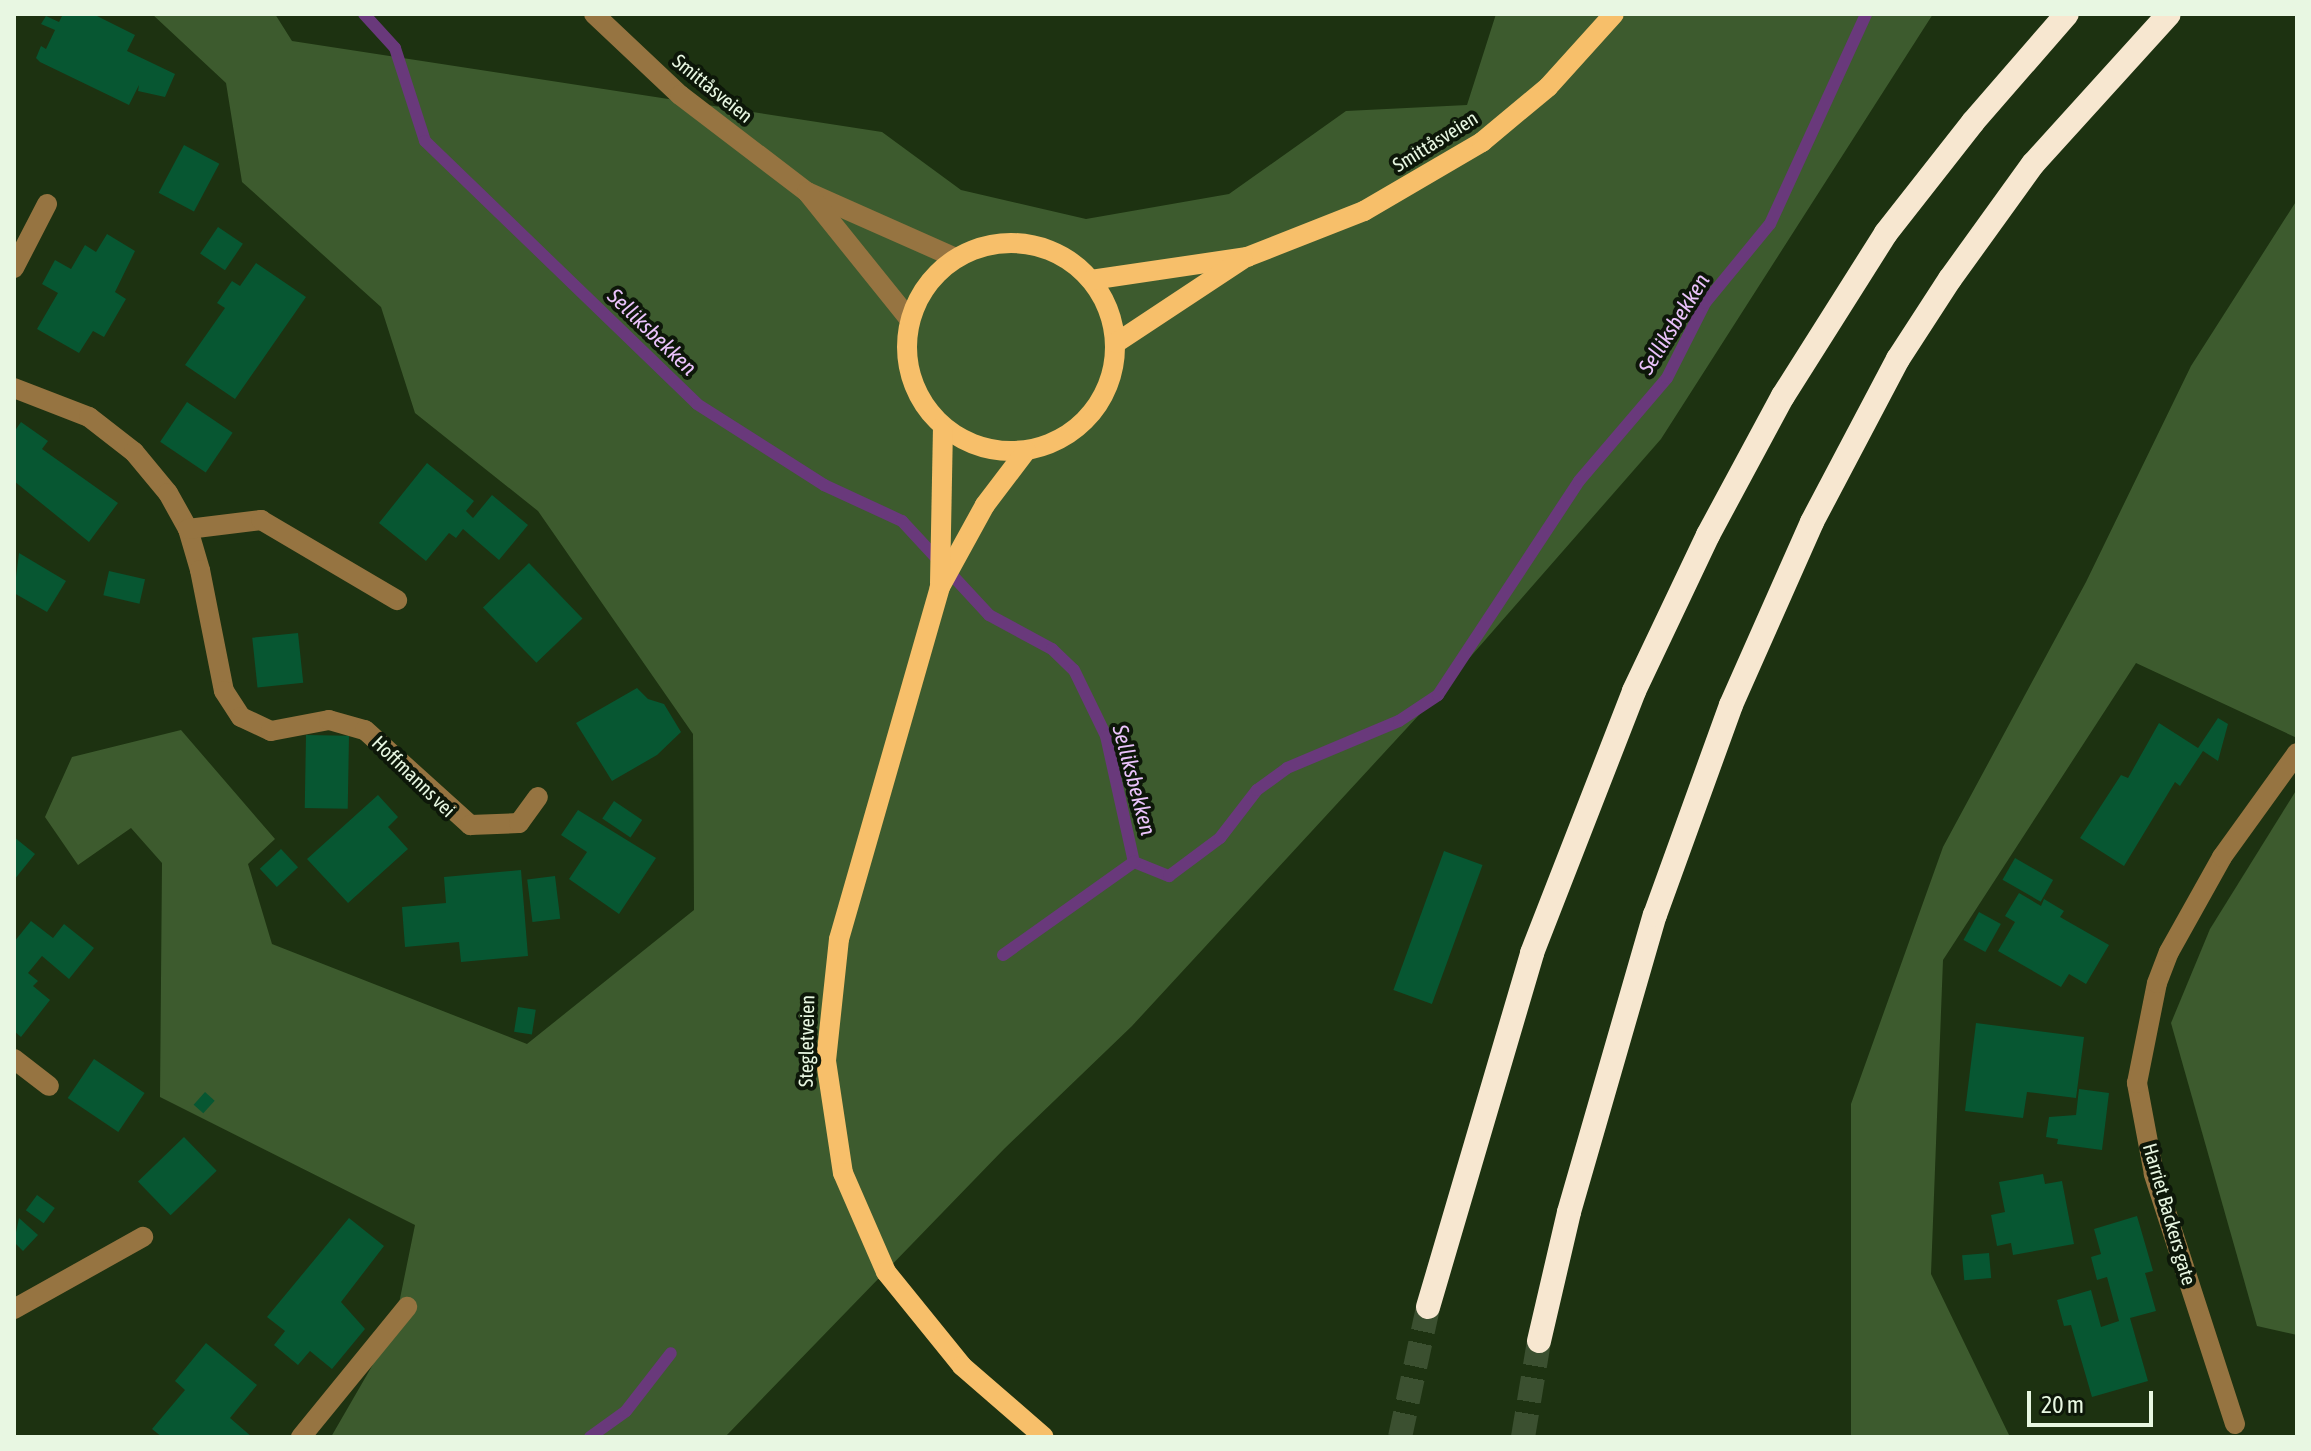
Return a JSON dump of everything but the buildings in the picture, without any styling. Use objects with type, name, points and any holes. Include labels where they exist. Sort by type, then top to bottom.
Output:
[{"type":"highway","points":[[1428,1307],[1532,953],[1634,691],[1708,535],[1783,396],[1886,233],[1973,122],[2067,14]]},
{"type":"highway","points":[[1539,1341],[1569,1212],[1655,915],[1731,705],[1812,522],[1898,359],[1958,267],[2033,164],[2169,14]]},
{"type":"main road","name":"Smittåsveien","points":[[1116,343],[1247,257],[1364,211],[1482,142],[1548,87],[1614,14]]},
{"type":"main road","points":[[996,244],[1038,246],[1058,254],[1091,280],[1108,310],[1116,343],[1110,381],[1091,414],[1062,439],[1026,451],[982,448],[943,427],[911,379],[910,320],[927,285],[956,258],[996,244]]},
{"type":"main road","name":"Smittåsveien","points":[[1091,280],[1247,257]]},
{"type":"main road","name":"Stegletveien","points":[[940,587],[943,427]]},
{"type":"main road","name":"Stegletveien","points":[[1026,451],[1004,479],[940,587],[891,753],[832,977],[826,1061],[836,1141],[855,1207],[905,1300],[962,1366],[1044,1437]]},
{"type":"street","name":"Smittåsveien","points":[[594,14],[680,95],[807,192],[956,258]]},
{"type":"street","name":"Smittåsveien","points":[[807,192],[910,320]]},
{"type":"street","points":[[14,268],[47,204]]},
{"type":"street","name":"Hoffmanns vei","points":[[19,388],[60,402],[113,434],[150,468],[188,529],[216,664],[224,691],[241,717],[271,731],[329,720],[357,726],[385,744],[470,825],[519,823],[538,797]]},
{"type":"street","points":[[188,529],[261,520],[397,600]]},
{"type":"street","name":"Harriet Backers gate","points":[[2235,1424],[2154,1174],[2137,1083],[2157,983],[2169,952],[2222,857],[2297,753]]},
{"type":"street","points":[[14,1059],[49,1086]]},
{"type":"street","points":[[14,1309],[143,1237]]},
{"type":"street","points":[[301,1437],[407,1307]]},
{"type":"green space","points":[[152,14],[275,14],[292,41],[882,132],[961,190],[1086,219],[1229,194],[1346,111],[1467,105],[1496,14],[1933,14],[1661,439],[1430,703],[1132,1026],[1005,1148],[725,1437],[331,1437],[394,1328],[415,1225],[160,1097],[162,863],[131,828],[78,865],[45,817],[72,757],[181,730],[275,839],[248,864],[272,944],[527,1044],[694,910],[693,734],[538,511],[415,413],[381,307],[242,182],[226,83]]},
{"type":"green space","points":[[2297,200],[2297,738],[2136,663],[1943,960],[1931,1274],[2010,1437],[1851,1437],[1851,1104],[1943,847],[2086,582],[2191,366]]},
{"type":"green space","points":[[2297,789],[2297,1335],[2257,1326],[2171,1023],[2210,929]]},
{"type":"waterway","name":"Selliksbekken","points":[[364,14],[395,48],[425,141],[697,404],[824,485],[902,521],[989,615],[1052,649],[1074,670],[1106,736],[1134,862],[1169,876],[1220,838],[1257,790],[1287,768],[1399,721],[1438,695],[1579,481],[1667,378],[1705,303],[1770,224],[1866,14]]},
{"type":"waterway","points":[[1003,955],[1134,862]]},
{"type":"waterway","points":[[590,1437],[626,1411],[671,1353]]},
{"type":"tunnel","points":[[1400,1437],[1428,1307]]},
{"type":"tunnel","points":[[1523,1437],[1539,1341]]}]
